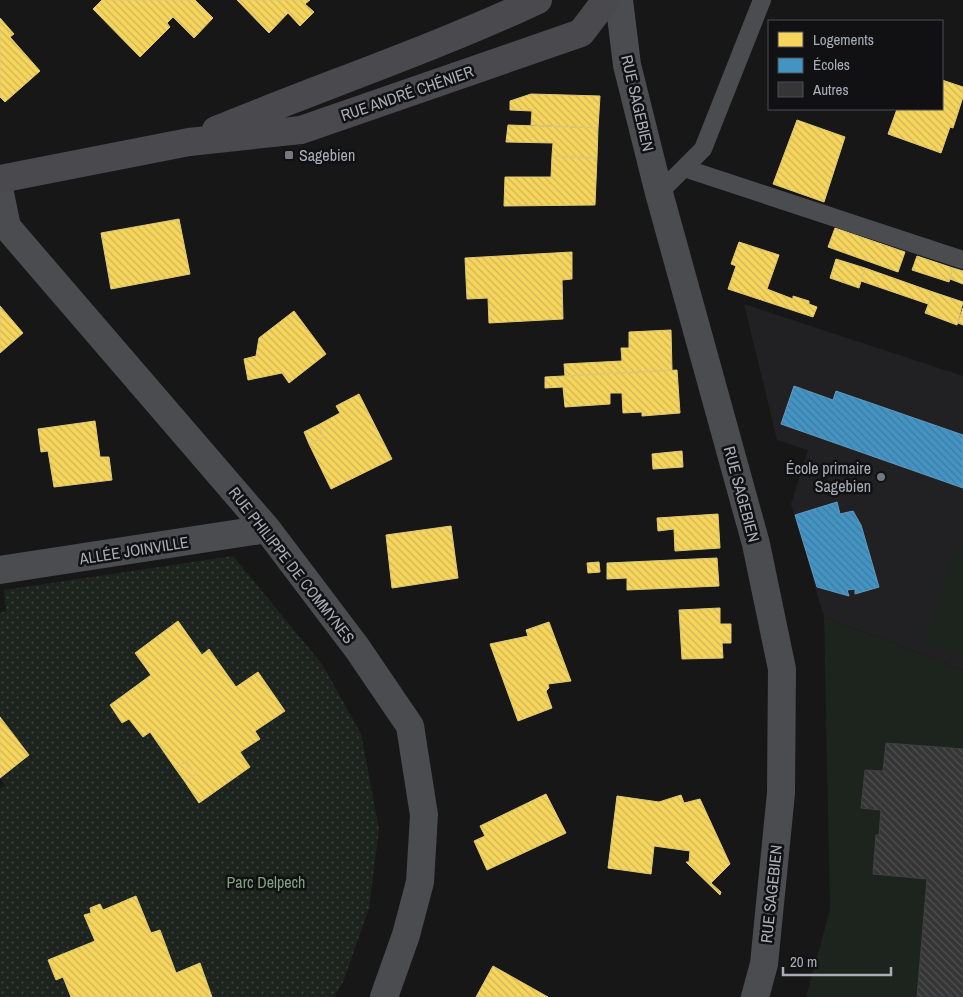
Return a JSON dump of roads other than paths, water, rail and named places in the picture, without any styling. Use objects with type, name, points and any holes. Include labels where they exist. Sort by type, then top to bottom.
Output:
[{"type":"street","name":"RUE ANDRÉ CHÉNIER","points":[[189,142],[293,98],[476,29],[538,0]]},
{"type":"street","name":"RUE ANDRÉ CHÉNIER","points":[[0,179],[189,142],[301,130],[581,33],[606,0]]},
{"type":"street","name":"RUE SAGEBIEN","points":[[619,0],[627,65],[659,193],[756,544],[782,669],[781,793],[764,964],[755,997]]},
{"type":"street","name":"RUE PHILIPPE DE COMMYNES","points":[[0,193],[7,227],[267,529],[358,648],[410,726],[424,815],[420,882],[406,935],[384,997]]},
{"type":"street","name":"ALLÉE JOINVILLE","points":[[0,570],[267,529]]},
{"type":"lane","points":[[659,193],[703,149],[762,0]]},
{"type":"lane","points":[[684,168],[963,260]]},
{"type":"place","name":"Sagebien","points":[[289,155]]},
{"type":"place","name":"École primaire Sagebien","points":[[881,477]]},
{"type":"park label","name":"Parc Delpech","points":[[266,882]]}]
